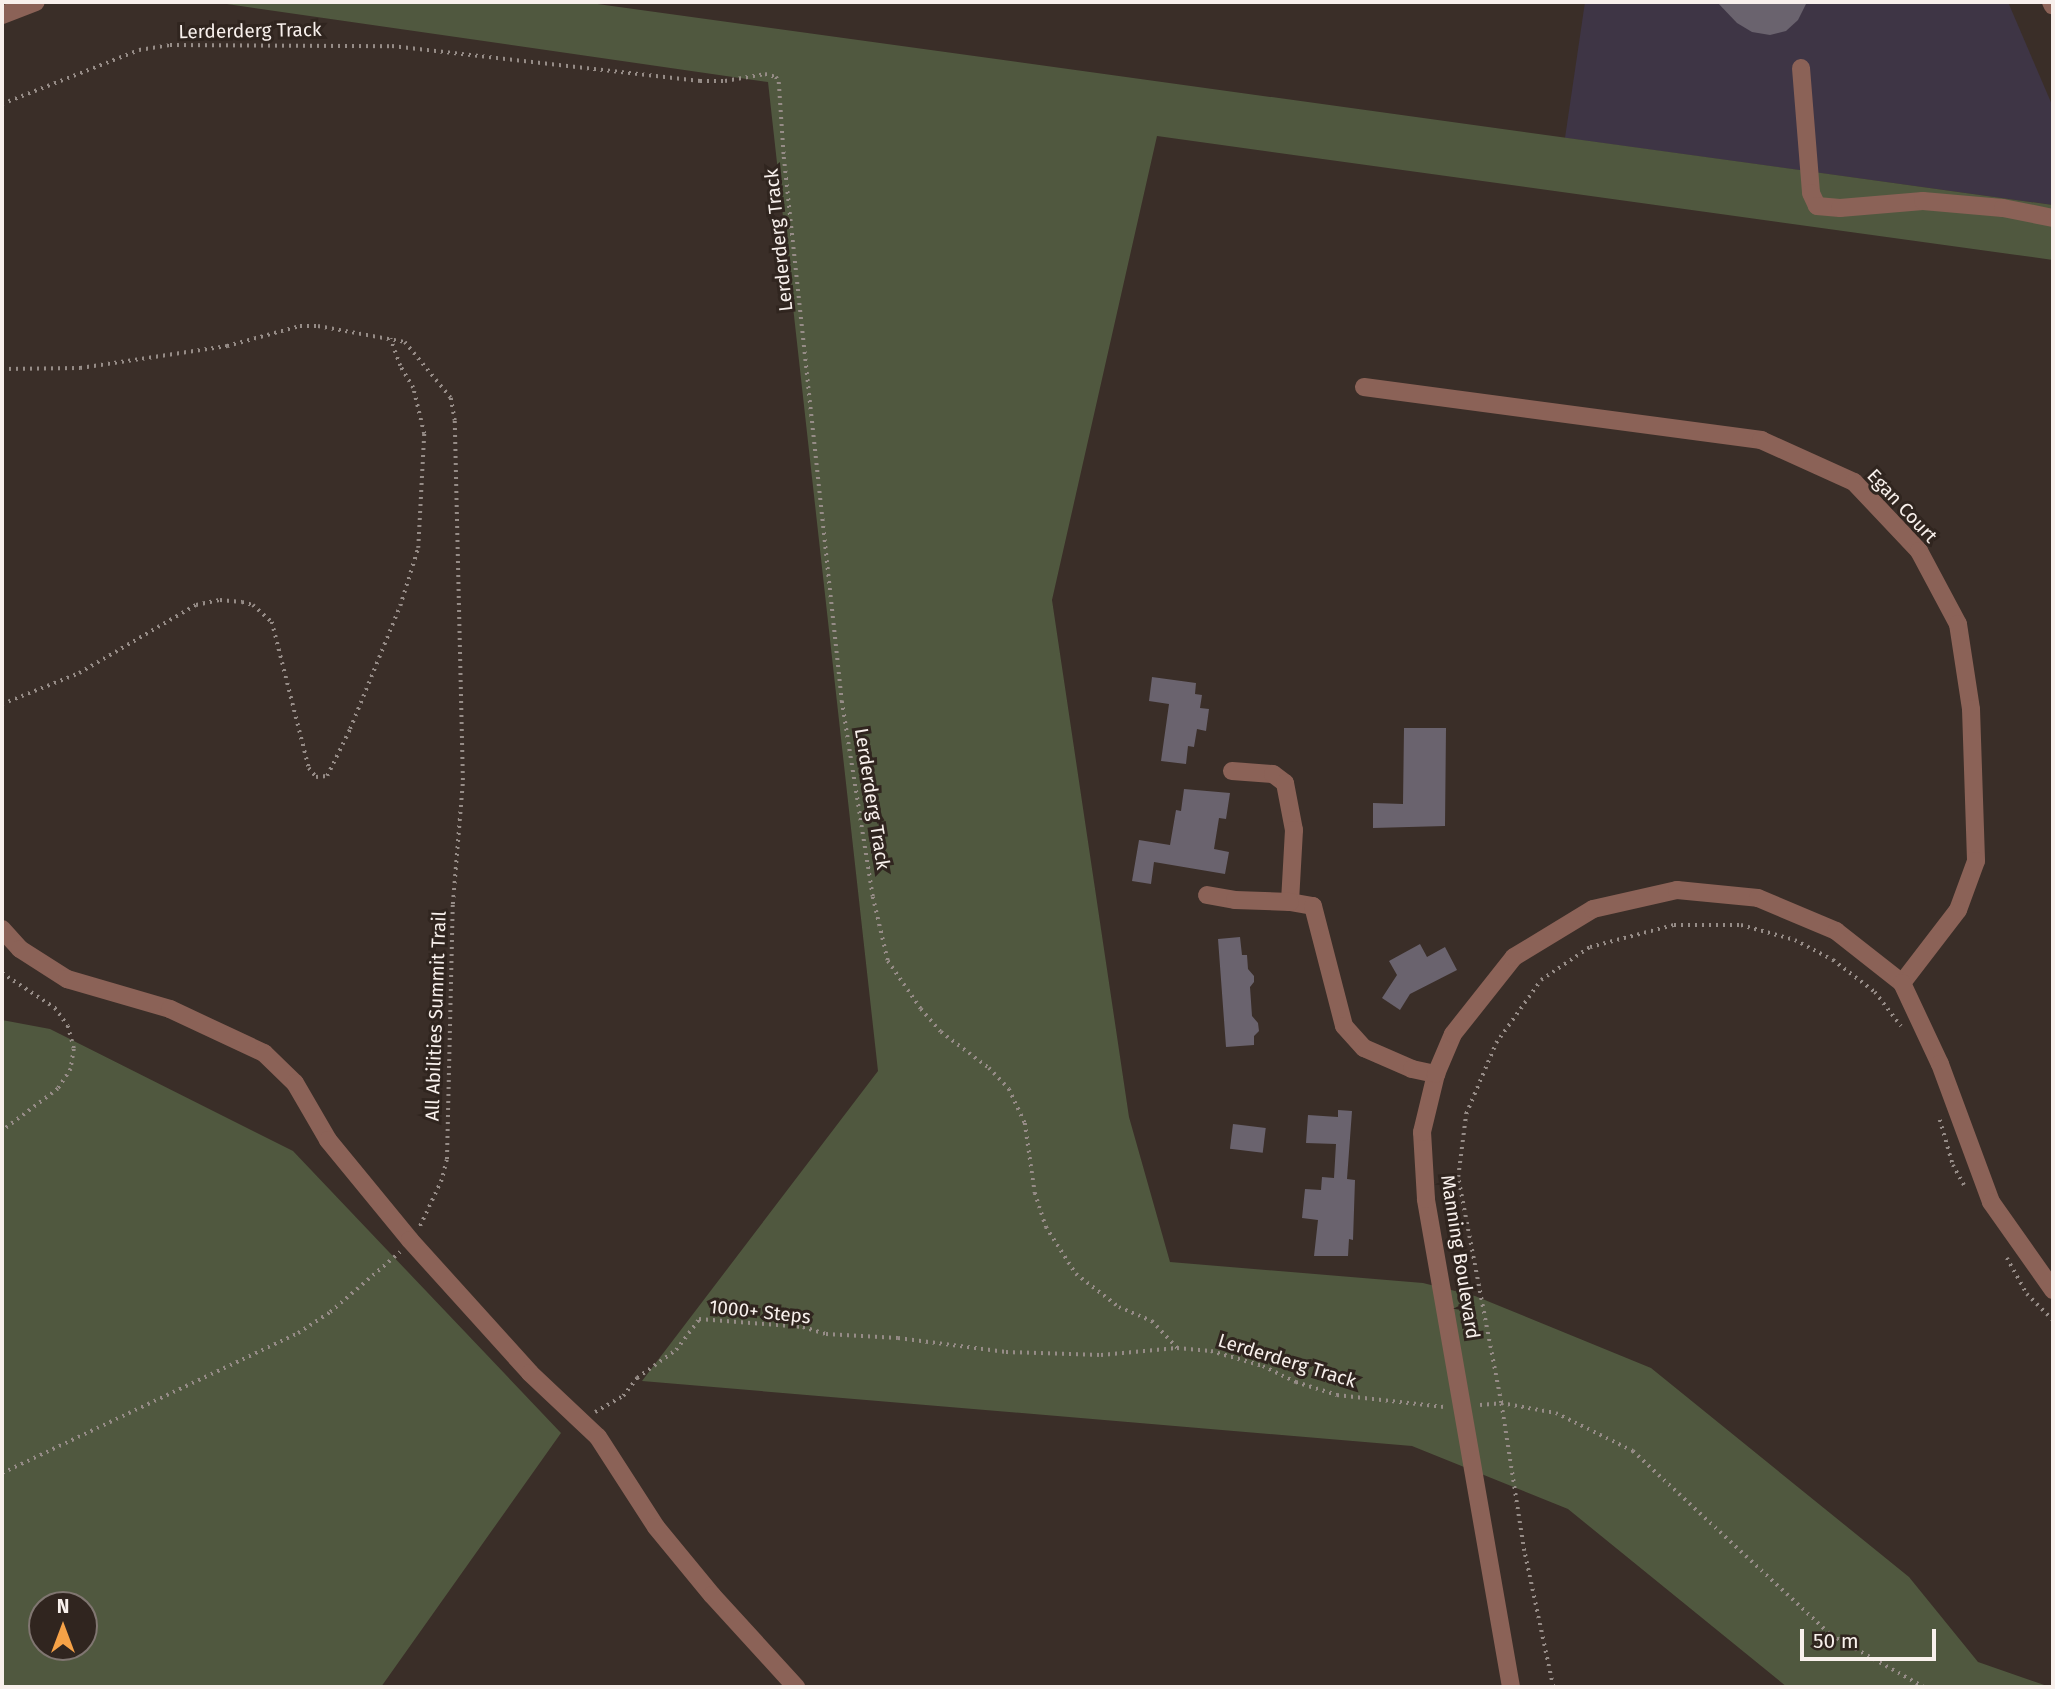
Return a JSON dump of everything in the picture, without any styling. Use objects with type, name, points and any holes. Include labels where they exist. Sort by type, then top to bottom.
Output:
[{"type":"street","points":[[2,15],[36,2]]},
{"type":"street","points":[[1801,68],[1811,193],[1817,206],[1840,208],[1923,201],[2003,208],[2053,218]]},
{"type":"street","name":"Egan Court","points":[[1364,387],[1761,440],[1854,482],[1919,551],[1958,624],[1971,709],[1976,861],[1958,910],[1902,984]]},
{"type":"street","points":[[1232,771],[1273,774],[1285,783],[1294,830],[1290,902]]},
{"type":"street","name":"Manning Boulevard","points":[[1511,1687],[1426,1199],[1422,1132],[1436,1074],[1453,1034],[1514,957],[1593,909],[1677,890],[1758,898],[1836,931],[1902,984],[1940,1064],[1991,1202],[2053,1290]]},
{"type":"street","points":[[1207,895],[1313,906],[1344,1026],[1364,1048],[1412,1069],[1436,1074]]},
{"type":"street","points":[[2,929],[20,949],[66,979],[170,1009],[264,1053],[295,1083],[328,1140],[410,1240],[530,1373],[598,1437],[656,1527],[712,1595],[796,1687]]},
{"type":"path","name":"Lerderderg Track","points":[[2,104],[114,58],[139,50],[170,45],[392,46],[701,82],[725,82],[765,74],[776,77],[780,87],[784,157],[842,701],[873,897],[888,961],[934,1024],[989,1068],[1009,1089],[1025,1123],[1035,1194],[1046,1227],[1076,1274],[1119,1307],[1152,1321],[1177,1348],[1211,1351],[1240,1359],[1337,1395],[1434,1408],[1501,1403],[1556,1413],[1633,1451],[1831,1635],[1924,1687]]},
{"type":"path","name":"All Abilities Summit Trail","points":[[2,369],[80,368],[227,346],[300,326],[318,326],[405,342],[451,398],[455,421],[464,718],[463,784],[453,905],[447,1160],[428,1215],[410,1240],[330,1312],[298,1333],[2,1473]]},
{"type":"path","points":[[2,704],[79,673],[196,605],[220,600],[242,602],[253,605],[272,622],[309,768],[316,777],[327,776],[350,729],[400,606],[418,548],[424,434],[413,388],[400,366],[390,339]]},
{"type":"path","points":[[1553,1687],[1524,1551],[1501,1403],[1458,1177],[1466,1115],[1496,1043],[1541,980],[1590,947],[1674,925],[1741,925],[1795,940],[1833,960],[1875,992],[1905,1030]]},
{"type":"path","points":[[2,973],[55,1009],[68,1026],[74,1049],[71,1069],[58,1090],[2,1131]]},
{"type":"path","points":[[1940,1118],[1953,1165],[1967,1188]]},
{"type":"path","points":[[2000,1247],[2027,1294],[2053,1320]]},
{"type":"path","name":"1000+ Steps","points":[[585,1413],[596,1412],[623,1396],[637,1378],[676,1350],[699,1319],[803,1327],[826,1334],[898,1338],[1006,1352],[1101,1355],[1177,1348]]},
{"type":"shaded area","points":[[1585,2],[2008,2],[2053,107],[2053,205],[1565,138]]},
{"type":"green space","points":[[213,2],[583,2],[2053,205],[2053,260],[1157,136],[1052,600],[1129,1117],[1170,1262],[1423,1283],[1475,1296],[1651,1368],[1909,1577],[1978,1662],[2050,1687],[1787,1687],[1568,1509],[1412,1446],[642,1381],[878,1071],[768,82]]},
{"type":"green space","points":[[2,1020],[50,1029],[293,1151],[561,1433],[381,1687],[2,1687]]},
{"type":"building","points":[[1717,2],[1807,2],[1798,20],[1786,31],[1770,35],[1752,32],[1737,23]]},
{"type":"building","points":[[1152,677],[1196,683],[1195,694],[1202,695],[1200,708],[1209,709],[1206,731],[1197,729],[1194,747],[1188,746],[1186,764],[1161,761],[1169,704],[1149,701]]},
{"type":"building","points":[[1404,728],[1446,728],[1445,826],[1373,828],[1373,803],[1403,804]]},
{"type":"building","points":[[1184,789],[1230,793],[1226,819],[1219,818],[1214,849],[1229,852],[1225,874],[1154,862],[1151,884],[1132,881],[1139,840],[1170,845],[1176,810],[1181,811]]},
{"type":"building","points":[[1240,937],[1242,955],[1247,955],[1248,969],[1254,976],[1250,987],[1252,1016],[1258,1023],[1259,1031],[1254,1036],[1254,1045],[1226,1047],[1218,939]]},
{"type":"building","points":[[1420,944],[1427,957],[1445,947],[1457,970],[1410,994],[1400,1010],[1382,998],[1397,975],[1389,961]]},
{"type":"building","points":[[1338,1110],[1352,1111],[1347,1179],[1355,1180],[1353,1240],[1349,1239],[1348,1256],[1314,1256],[1318,1220],[1302,1218],[1305,1189],[1321,1190],[1322,1177],[1334,1178],[1336,1144],[1306,1143],[1308,1115],[1338,1117]]},
{"type":"building","points":[[1233,1124],[1266,1128],[1263,1153],[1230,1149]]}]
